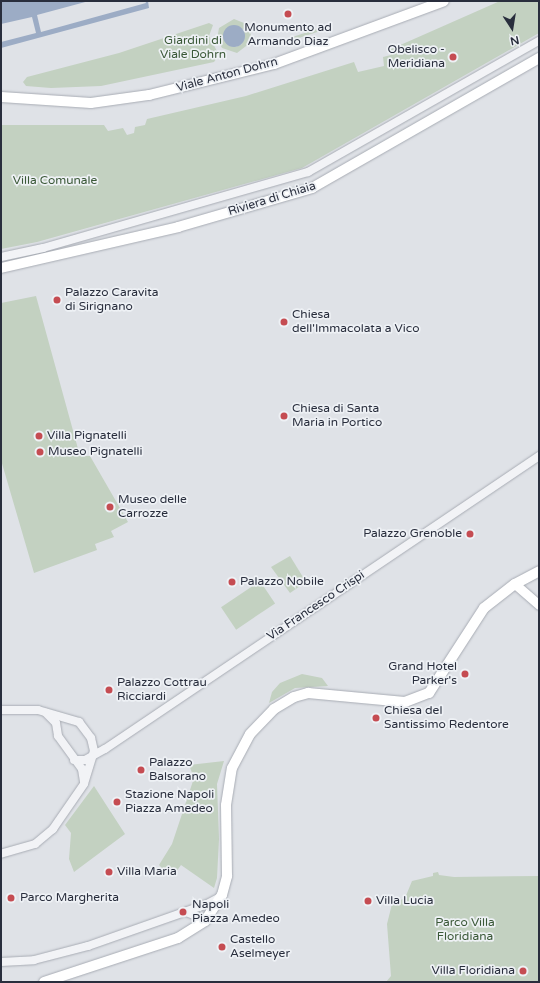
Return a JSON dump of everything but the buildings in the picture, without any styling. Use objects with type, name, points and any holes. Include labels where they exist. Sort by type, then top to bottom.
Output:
[{"type":"main road","name":"Viale Anton Dohrn","points":[[1,97],[90,103],[149,95],[274,64],[444,1]]},
{"type":"main road","name":"Riviera di Chiaia","points":[[1,268],[178,227],[306,190],[539,58]]},
{"type":"main road","points":[[44,982],[193,931],[205,921],[222,895],[228,866],[226,805],[228,781],[236,757],[259,722],[280,704],[308,693],[397,702],[429,694],[479,614],[515,584],[539,571]]},
{"type":"main road","points":[[515,584],[539,605]]},
{"type":"street","points":[[1,257],[43,248],[308,172],[539,41]]},
{"type":"street","name":"Via Francesco Crispi","points":[[74,760],[85,760],[539,456]]},
{"type":"street","points":[[1,710],[41,711],[74,720],[80,723],[91,738],[93,754],[84,784],[57,824],[43,838],[1,854]]},
{"type":"street","points":[[41,711],[52,718],[74,760],[82,769],[84,784]]},
{"type":"street","points":[[58,732],[64,724],[74,720]]},
{"type":"street","points":[[1,962],[55,955],[185,912],[222,895]]},
{"type":"street","points":[[185,912],[195,914],[200,919],[193,931]]},
{"type":"green space","name":"Villa Comunale","points":[[500,1],[539,1],[539,33],[302,168],[37,242],[1,249],[1,125],[104,125],[108,131],[123,128],[127,135],[134,133],[135,127],[145,125],[147,119],[246,96],[354,62],[358,72],[384,66],[383,57],[391,55],[389,50]]},
{"type":"green space","points":[[234,19],[244,23],[251,32],[250,43],[237,53],[222,48],[217,39],[219,28]],"holes":[[[238,26],[244,30],[242,44],[236,47],[223,37],[224,33]]]},
{"type":"green space","name":"Giardini di Viale Dohrn","points":[[209,23],[213,25],[209,36],[219,55],[214,62],[101,86],[51,88],[26,86],[23,82],[27,77],[119,53]]},
{"type":"green space","points":[[323,27],[324,30],[274,46],[273,43]]},
{"type":"green space","points":[[36,296],[80,456],[90,456],[128,522],[111,531],[114,537],[95,544],[97,550],[34,573],[1,460],[1,303]]},
{"type":"green space","points":[[290,556],[306,582],[290,593],[271,567]]},
{"type":"green space","points":[[260,581],[275,603],[236,630],[221,607]]},
{"type":"green space","points":[[302,674],[322,678],[328,686],[295,688],[269,703],[272,692],[280,683]]},
{"type":"green space","points":[[224,761],[217,784],[219,839],[217,878],[214,888],[181,865],[176,872],[168,867],[165,871],[159,865],[172,844],[194,778],[189,765]]},
{"type":"green space","points":[[94,786],[125,834],[74,872],[69,859],[71,833],[65,825]]},
{"type":"green space","name":"Parco Villa Floridiana","points":[[438,872],[439,875],[454,877],[539,876],[539,982],[386,982],[391,976],[387,924],[392,904],[405,898],[412,881],[433,876],[433,873]]},
{"type":"water","points":[[1,1],[148,1],[149,8],[1,48]]},
{"type":"water","points":[[234,25],[242,28],[245,36],[242,44],[234,47],[226,44],[223,36],[226,28]]},
{"type":"pier","points":[[89,1],[145,1],[146,3],[41,32],[37,15]]},
{"type":"pier","points":[[32,17],[36,33],[1,42],[1,24]]},
{"type":"place","name":"Monumento ad Armando Diaz","points":[[288,14]]},
{"type":"place","name":"Obelisco - Meridiana","points":[[453,57]]},
{"type":"place","name":"Palazzo Caravita di Sirignano","points":[[57,300]]},
{"type":"place","name":"Chiesa dell'Immacolata a Vico","points":[[284,322]]},
{"type":"place","name":"Chiesa di Santa Maria in Portico","points":[[284,416]]},
{"type":"place","name":"Villa Pignatelli","points":[[39,436]]},
{"type":"place","name":"Museo Pignatelli","points":[[40,452]]},
{"type":"place","name":"Museo delle Carrozze","points":[[110,507]]},
{"type":"place","name":"Palazzo Grenoble","points":[[470,534]]},
{"type":"place","name":"Palazzo Nobile","points":[[232,582]]},
{"type":"place","name":"Grand Hotel Parker's","points":[[465,674]]},
{"type":"place","name":"Palazzo Cottrau Ricciardi","points":[[109,690]]},
{"type":"place","name":"Chiesa del Santissimo Redentore","points":[[376,718]]},
{"type":"place","name":"Palazzo Balsorano","points":[[141,770]]},
{"type":"place","name":"Stazione Napoli Piazza Amedeo","points":[[117,802]]},
{"type":"place","name":"Villa Maria","points":[[109,872]]},
{"type":"place","name":"Parco Margherita","points":[[11,898]]},
{"type":"place","name":"Villa Lucia","points":[[368,901]]},
{"type":"place","name":"Napoli Piazza Amedeo","points":[[183,912]]},
{"type":"place","name":"Castello Aselmeyer","points":[[222,947]]},
{"type":"place","name":"Villa Floridiana","points":[[523,971]]}]
